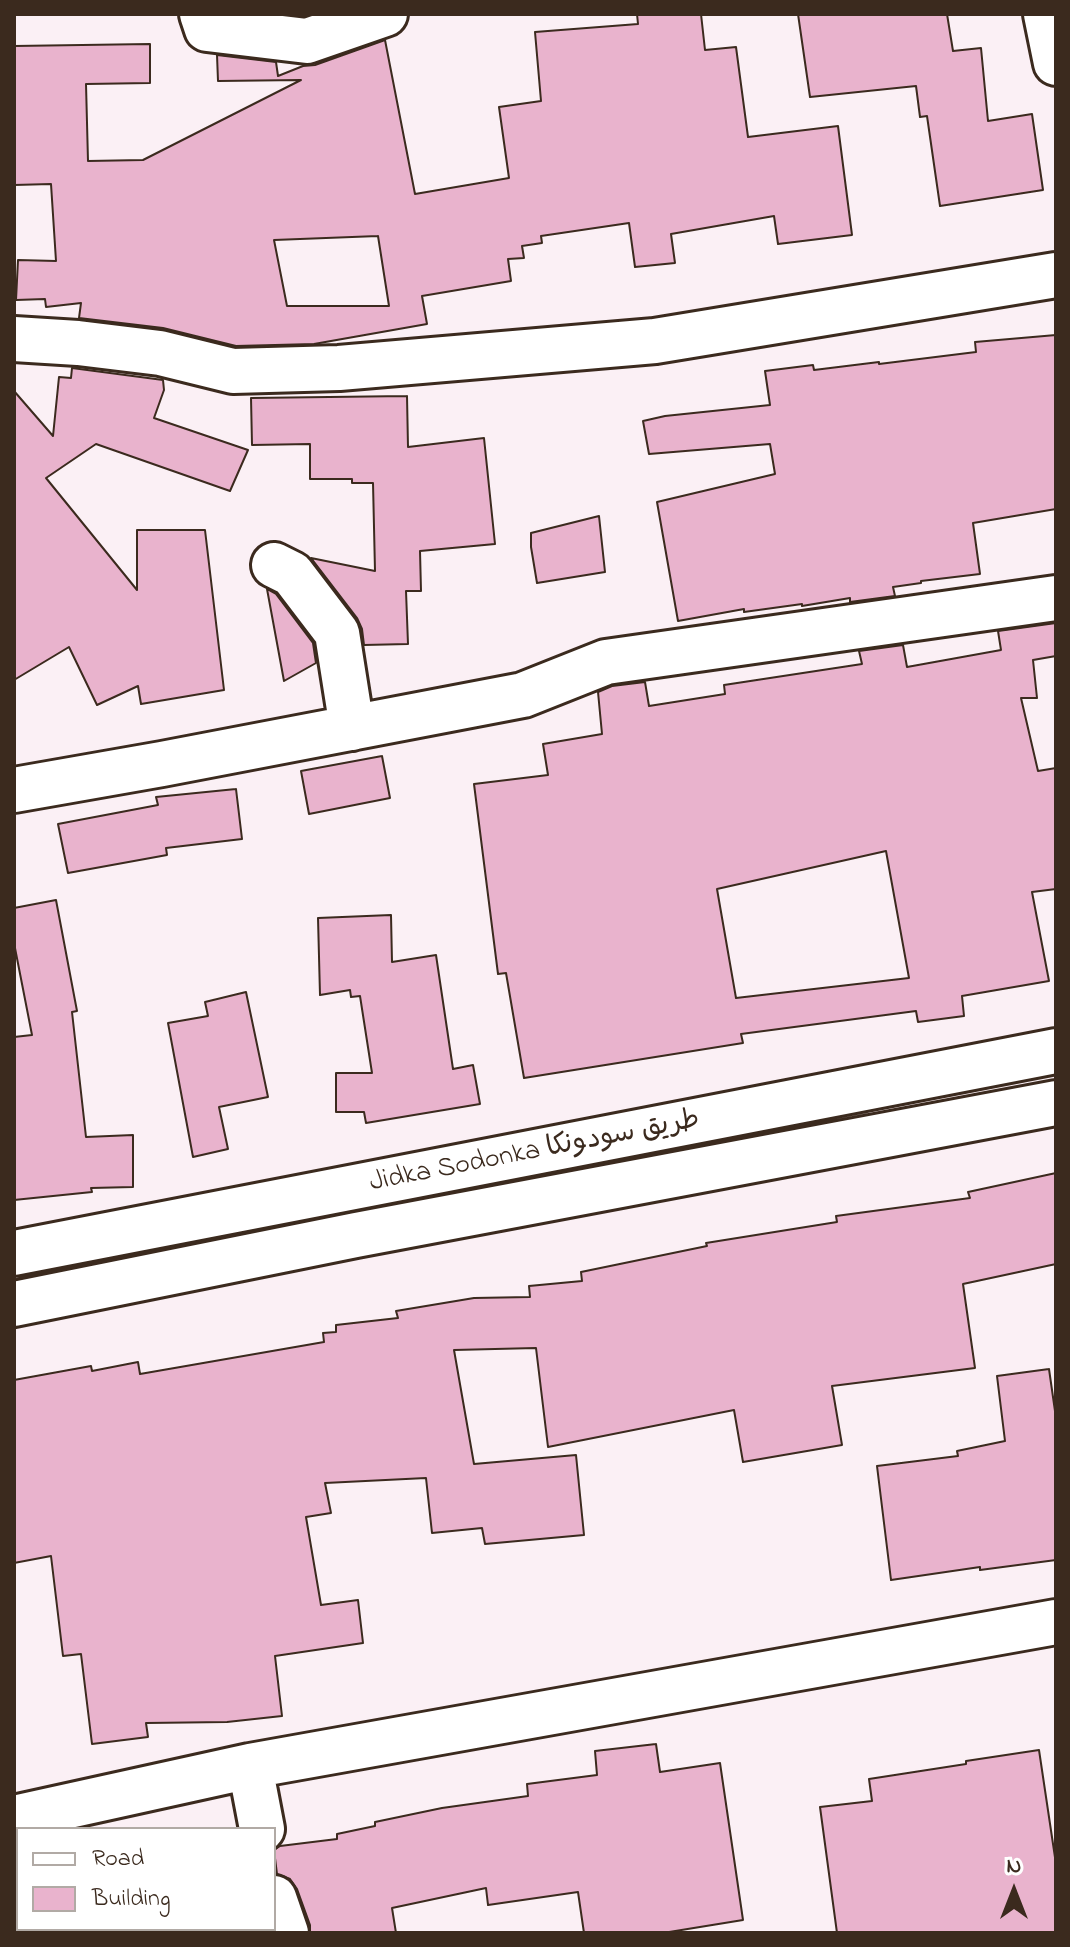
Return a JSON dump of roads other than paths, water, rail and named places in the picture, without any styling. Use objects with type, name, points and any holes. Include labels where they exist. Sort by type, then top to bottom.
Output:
[{"type":"street","points":[[202,14],[207,29],[307,41],[385,14]]},
{"type":"street","points":[[1046,14],[1056,63]]},
{"type":"street","points":[[14,339],[160,353],[233,371],[339,368],[655,341],[1056,275]]},
{"type":"street","points":[[274,565],[292,574],[337,633],[352,728]]},
{"type":"street","points":[[14,790],[523,695],[606,662],[1056,598]]},
{"type":"street","name":"Jidka Sodonka طريق سودونكا","points":[[14,1253],[1056,1051]]},
{"type":"street","name":"Jidka Sodonka طريق سودونكا","points":[[14,1304],[356,1235],[1056,1103]]},
{"type":"street","points":[[348,1190],[356,1235]]},
{"type":"street","points":[[14,1818],[250,1766],[1056,1622]]},
{"type":"street","points":[[250,1766],[262,1827]]},
{"type":"street","points":[[276,1904],[286,1933]]}]
